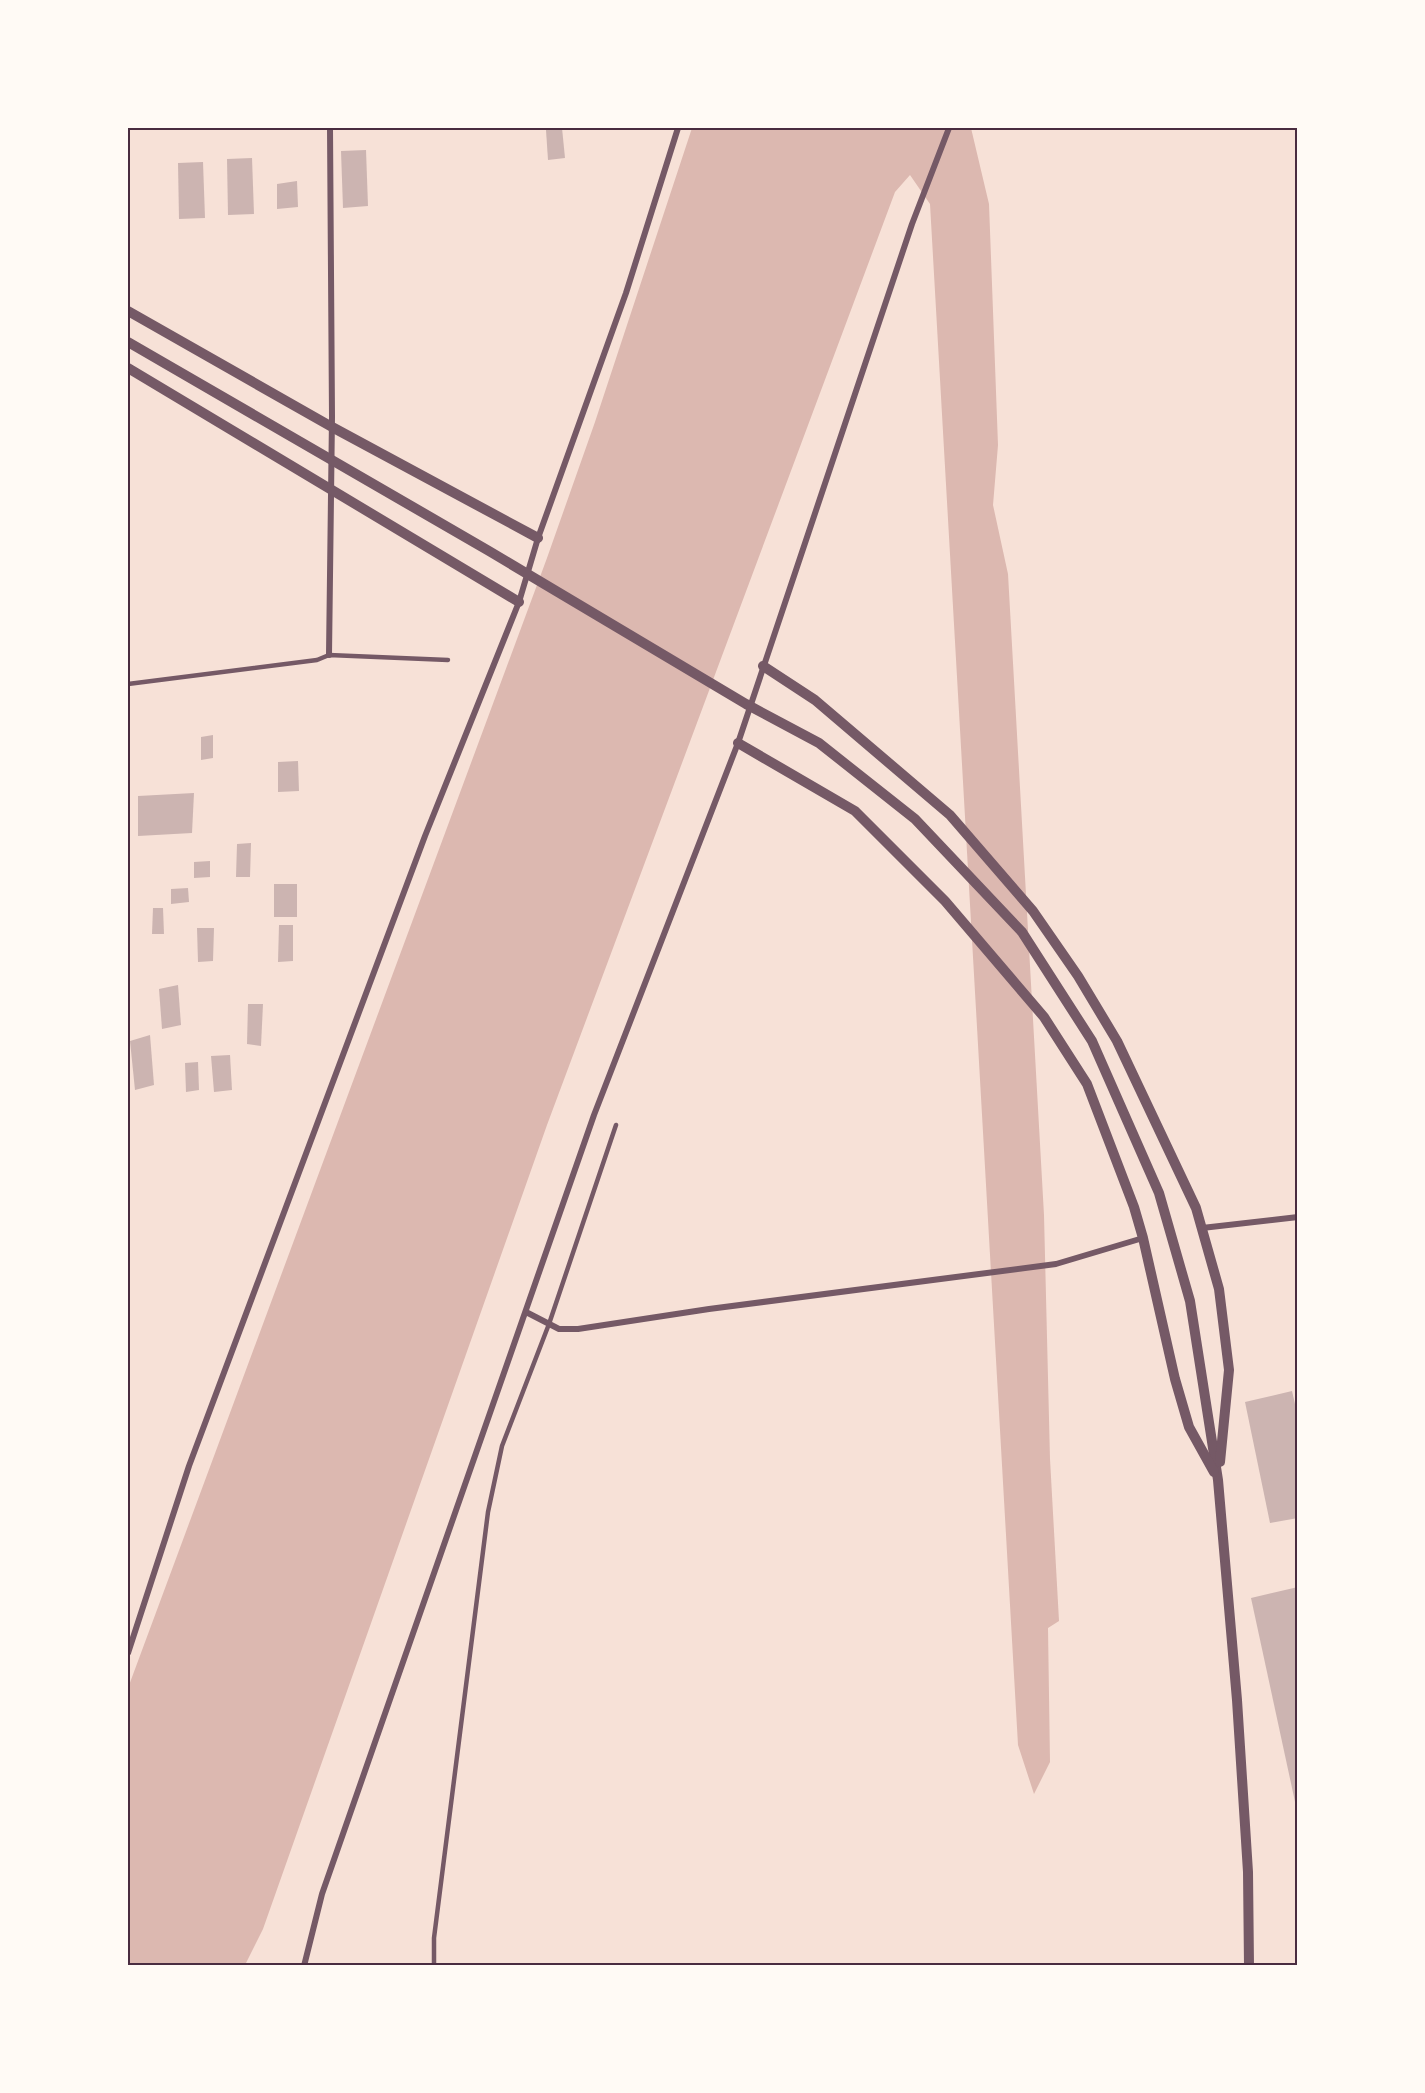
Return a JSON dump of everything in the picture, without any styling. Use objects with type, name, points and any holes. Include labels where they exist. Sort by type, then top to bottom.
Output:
[{"type":"street","points":[[329,656],[332,427],[330,128]]},
{"type":"street","points":[[128,1653],[189,1466],[425,836],[519,602],[538,538],[626,293],[678,128]]},
{"type":"street","points":[[304,1965],[326,1883],[469,1470],[594,1115],[738,743],[912,224],[949,128]]},
{"type":"street","points":[[128,311],[332,427],[538,538]]},
{"type":"street","points":[[128,342],[489,551],[746,704],[819,743],[915,819],[1022,932],[1092,1041],[1159,1192],[1190,1301],[1218,1480],[1238,1711],[1248,1872],[1249,1965]]},
{"type":"street","points":[[128,368],[519,602]]},
{"type":"street","points":[[763,666],[815,700],[950,815],[1033,911],[1078,976],[1117,1041],[1196,1208],[1219,1289],[1229,1370],[1218,1480]]},
{"type":"street","points":[[738,743],[855,811],[945,901],[1044,1017],[1087,1084],[1134,1207],[1186,1418],[1218,1480]]},
{"type":"street","points":[[1202,1228],[1298,1216]]},
{"type":"street","points":[[526,1312],[559,1329],[578,1329],[709,1309],[1056,1264],[1143,1238]]},
{"type":"lane","points":[[128,684],[317,660],[329,656],[448,660]]},
{"type":"lane","points":[[434,1965],[434,1938],[488,1512],[502,1446],[549,1324],[616,1125]]},
{"type":"shaded area","points":[[692,128],[971,128],[989,204],[998,445],[993,505],[1008,574],[1044,1215],[1050,1459],[1059,1621],[1048,1628],[1050,1762],[1034,1794],[1018,1745],[930,204],[910,175],[895,192],[547,1125],[263,1929],[245,1965],[128,1965],[128,1688],[547,558],[595,422]]},
{"type":"building","points":[[562,128],[565,158],[548,160],[546,130]]},
{"type":"building","points":[[366,150],[368,206],[343,208],[341,151]]},
{"type":"building","points":[[252,158],[254,214],[228,215],[227,159]]},
{"type":"building","points":[[203,162],[205,218],[179,219],[178,163]]},
{"type":"building","points":[[297,181],[298,207],[277,209],[277,184]]},
{"type":"building","points":[[213,735],[213,758],[201,760],[201,737]]},
{"type":"building","points":[[298,761],[299,791],[278,792],[278,762]]},
{"type":"building","points":[[194,793],[192,833],[138,836],[138,796]]},
{"type":"building","points":[[251,843],[250,877],[236,877],[237,844]]},
{"type":"building","points":[[210,861],[210,877],[194,878],[194,862]]},
{"type":"building","points":[[274,884],[297,884],[297,917],[274,917]]},
{"type":"building","points":[[188,888],[189,902],[171,904],[171,889]]},
{"type":"building","points":[[153,908],[163,908],[164,934],[152,934]]},
{"type":"building","points":[[279,925],[293,925],[293,961],[278,962]]},
{"type":"building","points":[[197,928],[214,928],[213,961],[198,962]]},
{"type":"building","points":[[178,985],[181,1025],[162,1029],[159,989]]},
{"type":"building","points":[[248,1004],[263,1004],[261,1046],[247,1044]]},
{"type":"building","points":[[150,1035],[154,1085],[135,1090],[130,1041]]},
{"type":"building","points":[[230,1055],[232,1090],[214,1092],[211,1056]]},
{"type":"building","points":[[198,1062],[199,1090],[186,1092],[185,1063]]},
{"type":"building","points":[[1292,1391],[1298,1417],[1298,1518],[1270,1523],[1245,1402]]},
{"type":"building","points":[[1298,1587],[1298,1811],[1297,1811],[1251,1598]]}]
